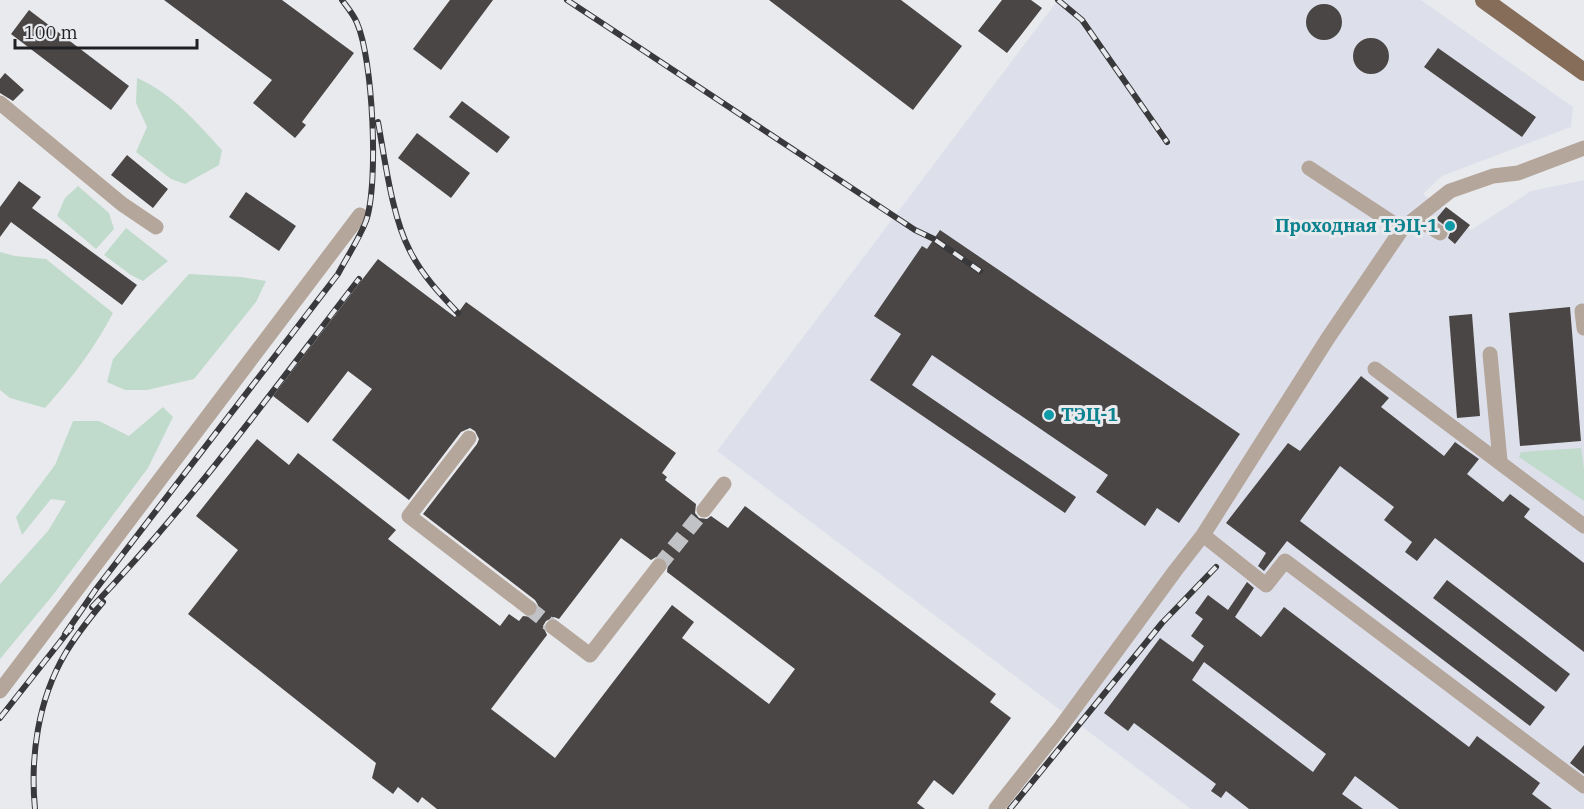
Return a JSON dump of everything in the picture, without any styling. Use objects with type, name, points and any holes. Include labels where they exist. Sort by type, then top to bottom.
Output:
[{"type":"main road","points":[[1484,0],[1584,72]]},
{"type":"street","points":[[0,104],[122,204],[156,227]]},
{"type":"street","points":[[996,809],[1060,728],[1175,570],[1203,536],[1328,338],[1402,229],[1450,191],[1493,176],[1518,172],[1584,148]]},
{"type":"street","points":[[1309,168],[1402,229]]},
{"type":"street","points":[[0,691],[360,215]]},
{"type":"street","points":[[1416,218],[1440,233]]},
{"type":"street","points":[[1582,311],[1584,328]]},
{"type":"street","points":[[1490,354],[1500,461]]},
{"type":"street","points":[[1375,369],[1584,526]]},
{"type":"street","points":[[469,438],[409,516],[529,608]]},
{"type":"street","points":[[704,510],[724,484]]},
{"type":"street","points":[[1203,536],[1266,585],[1285,561],[1584,786]]},
{"type":"street","points":[[553,627],[590,655],[659,567]]},
{"type":"shaded area","points":[[1058,0],[1421,0],[1573,107],[1571,127],[1442,176],[1423,194],[1443,209],[1446,207],[1471,230],[1531,191],[1584,180],[1584,809],[1191,809],[717,451]]},
{"type":"green space","points":[[137,78],[173,100],[203,129],[222,150],[219,165],[185,184],[171,179],[136,152],[147,127],[136,103]]},
{"type":"green space","points":[[78,186],[109,213],[114,229],[96,249],[57,216],[65,198]]},
{"type":"green space","points":[[126,228],[168,261],[143,281],[104,255]]},
{"type":"green space","points":[[0,252],[46,259],[113,313],[82,363],[45,408],[10,398],[0,390]]},
{"type":"green space","points":[[189,274],[266,281],[256,302],[194,379],[147,390],[125,390],[107,382],[113,359]]},
{"type":"green space","points":[[163,407],[173,417],[148,468],[53,595],[0,659],[0,584],[48,531],[66,501],[51,499],[22,535],[16,517],[55,465],[73,421],[99,421],[129,436]]},
{"type":"green space","points":[[1581,448],[1584,469],[1584,501],[1519,457],[1521,452]]},
{"type":"building","points":[[164,0],[282,0],[354,53],[302,122],[306,125],[295,138],[253,103],[272,80]]},
{"type":"building","points":[[450,0],[493,0],[441,70],[413,49]]},
{"type":"building","points":[[769,0],[901,0],[962,46],[913,110]]},
{"type":"building","points":[[1002,0],[1031,0],[1042,8],[1007,53],[978,31]]},
{"type":"building","points":[[1324,4],[1337,9],[1342,22],[1337,35],[1324,40],[1311,35],[1306,22],[1311,9]]},
{"type":"building","points":[[29,10],[129,86],[111,110],[11,34]]},
{"type":"building","points":[[1371,38],[1384,43],[1389,56],[1384,69],[1371,74],[1358,69],[1353,56],[1358,43]]},
{"type":"building","points":[[1438,48],[1536,117],[1522,137],[1424,67]]},
{"type":"building","points":[[5,73],[24,90],[13,101],[0,93],[0,79]]},
{"type":"building","points":[[462,101],[510,137],[497,153],[449,117]]},
{"type":"building","points":[[417,133],[470,173],[451,198],[398,158]]},
{"type":"building","points":[[127,155],[168,189],[153,208],[111,175]]},
{"type":"building","points":[[19,181],[41,197],[32,208],[137,285],[122,305],[11,222],[0,237],[0,207]]},
{"type":"building","points":[[246,192],[296,226],[279,251],[229,217]]},
{"type":"building","name":"Проходная ТЭЦ-1","points":[[1446,207],[1470,225],[1455,244],[1448,238],[1450,233],[1448,228],[1436,219]]},
{"type":"building","points":[[940,230],[1240,434],[1179,523],[1157,508],[1145,526],[1096,492],[1108,475],[932,355],[912,385],[1076,497],[1065,513],[870,380],[901,334],[874,316],[922,246],[927,249]]},
{"type":"building","points":[[378,259],[455,317],[466,302],[676,453],[662,473],[667,477],[665,480],[696,504],[695,513],[699,518],[707,519],[711,516],[728,528],[745,506],[996,694],[990,702],[1011,718],[953,795],[934,780],[917,803],[925,809],[437,809],[422,797],[418,803],[398,787],[393,794],[372,778],[376,763],[188,614],[238,550],[196,516],[257,439],[289,465],[298,453],[396,530],[388,539],[500,626],[509,614],[519,621],[523,616],[532,617],[537,613],[538,605],[535,600],[423,514],[477,444],[479,439],[475,431],[470,428],[461,432],[409,500],[332,440],[372,389],[348,371],[308,423],[273,396]],"holes":[[[621,538],[651,560],[656,557],[664,558],[668,563],[667,572],[795,669],[769,704],[682,638],[694,622],[672,605],[555,758],[491,709],[547,635],[543,626],[546,621],[554,617],[559,619]]]},
{"type":"building","points":[[1570,307],[1581,441],[1520,446],[1509,313]]},
{"type":"building","points":[[1472,314],[1480,416],[1457,418],[1449,316]]},
{"type":"building","points":[[1361,376],[1389,398],[1381,407],[1444,456],[1455,442],[1479,459],[1467,474],[1503,502],[1510,494],[1530,509],[1524,517],[1584,563],[1584,652],[1435,538],[1417,561],[1405,552],[1412,542],[1384,520],[1394,507],[1340,466],[1300,521],[1545,707],[1530,726],[1287,541],[1264,571],[1258,566],[1266,553],[1226,523],[1288,443],[1300,451]]},
{"type":"building","points":[[1447,580],[1570,674],[1556,692],[1433,598]]},
{"type":"building","points":[[1247,582],[1254,588],[1235,617],[1261,637],[1284,607],[1469,747],[1477,736],[1540,783],[1532,794],[1552,809],[1399,809],[1355,776],[1342,794],[1363,809],[1249,809],[1226,791],[1221,798],[1211,791],[1216,784],[1134,723],[1128,731],[1104,713],[1160,638],[1193,662],[1204,646],[1191,636],[1203,619],[1195,613],[1208,595],[1228,610]],"holes":[[[1204,662],[1326,754],[1313,772],[1192,680]]]},
{"type":"building","points":[[1584,745],[1584,774],[1570,763]]},
{"type":"tunnel","points":[[659,566],[704,510]]},
{"type":"tunnel","points":[[529,608],[553,627]]},
{"type":"railway","points":[[65,634],[96,589],[338,274],[363,228],[370,203],[372,180],[370,92],[363,40],[356,20],[342,0]]},
{"type":"railway","points":[[567,0],[980,271]]},
{"type":"railway","points":[[1058,0],[1082,20],[1167,142]]},
{"type":"railway","points":[[378,122],[390,188],[404,237],[426,276],[458,313]]},
{"type":"railway","points":[[92,607],[197,488],[359,279]]},
{"type":"railway","points":[[1010,809],[1162,623],[1216,567]]},
{"type":"railway","points":[[35,809],[35,749],[48,690],[69,647],[103,602]]},
{"type":"railway","points":[[0,718],[71,628]]},
{"type":"place","name":"Проходная ТЭЦ-1","points":[[1450,226]]},
{"type":"place","name":"ТЭЦ-1","points":[[1049,415]]}]
